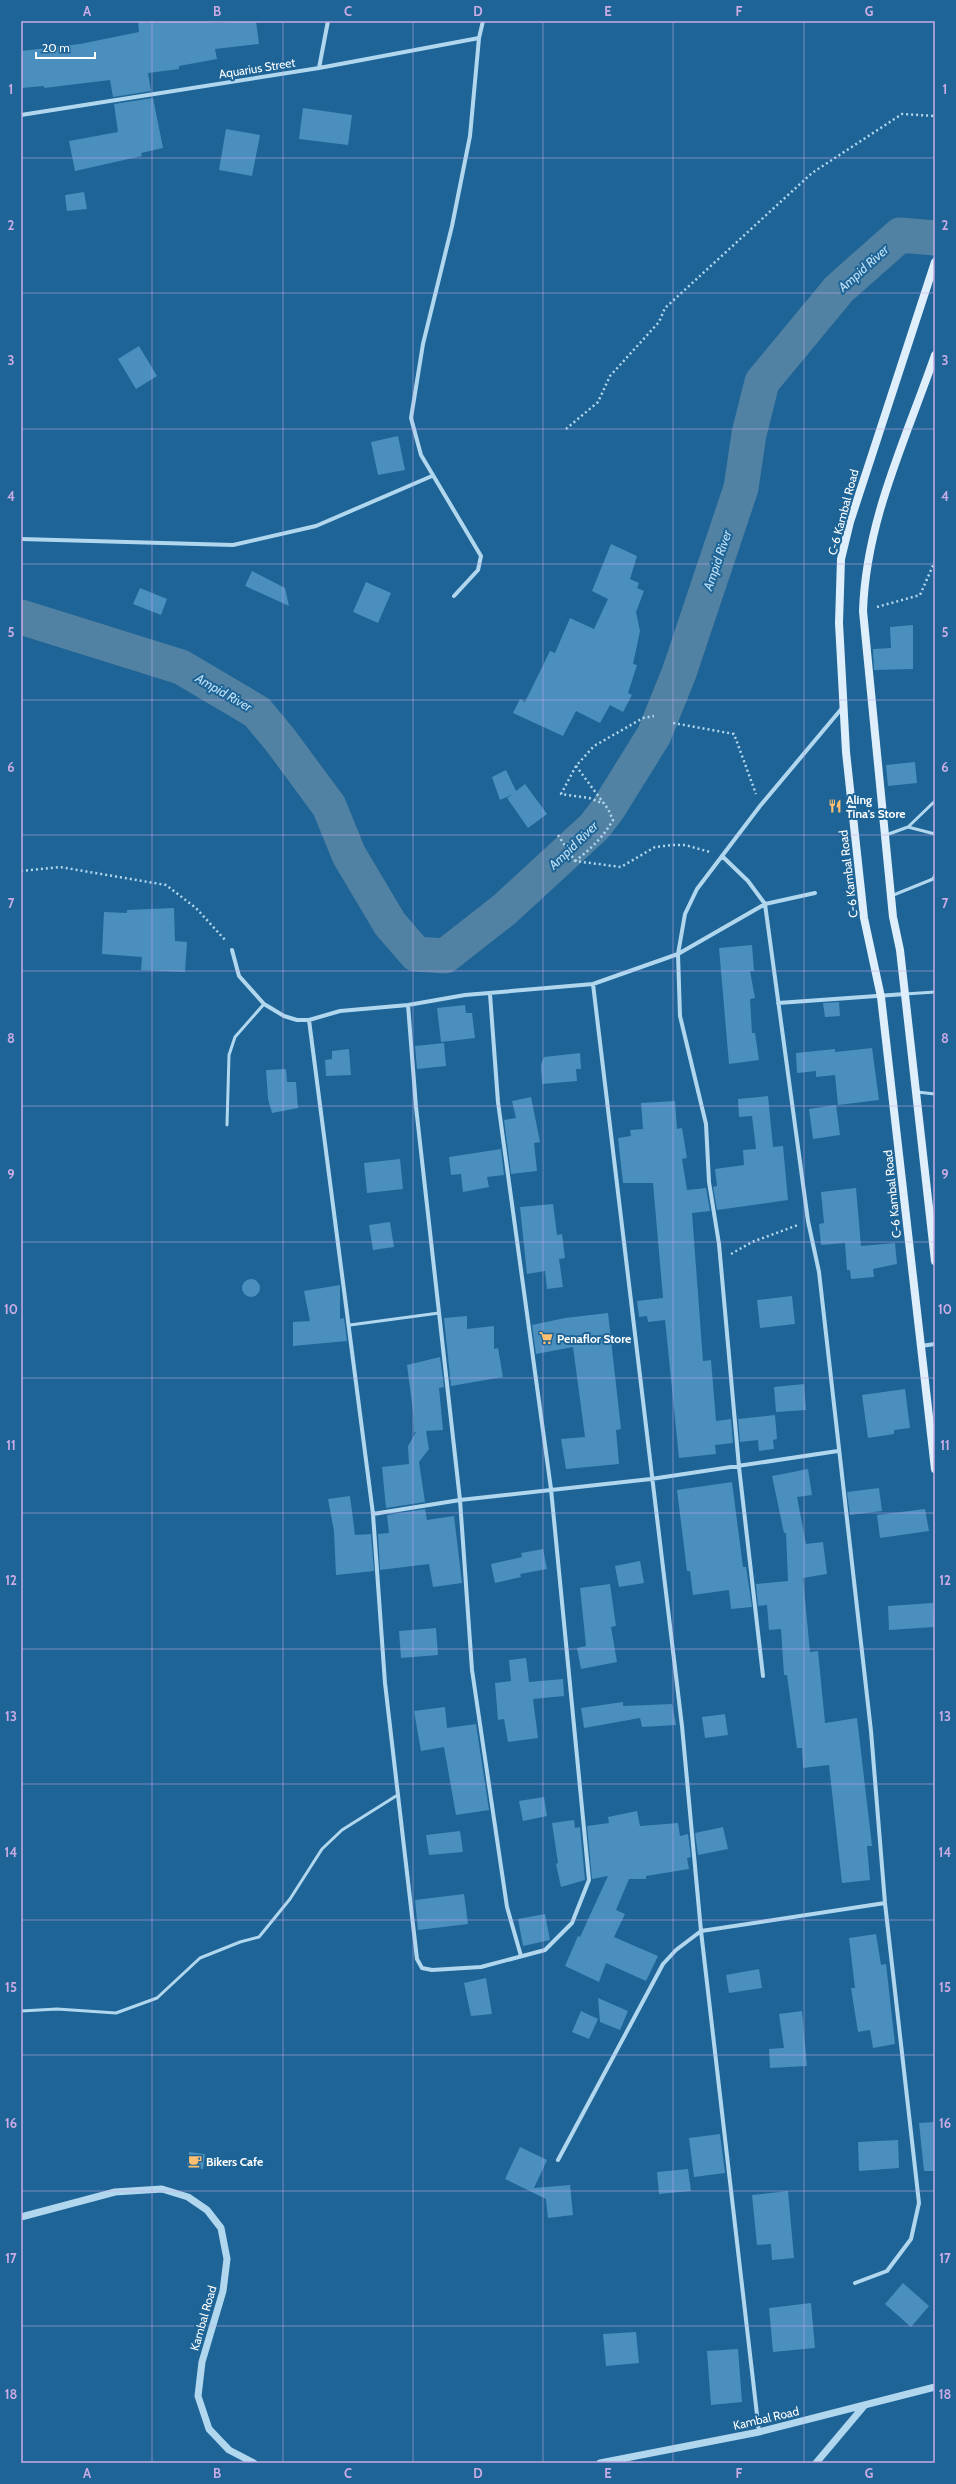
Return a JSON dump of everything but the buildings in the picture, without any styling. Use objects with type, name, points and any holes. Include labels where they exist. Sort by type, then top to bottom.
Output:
[{"type":"main road","name":"C-6 Kambal Road","points":[[935,262],[906,353],[889,396],[852,514],[841,559],[839,623],[846,752],[864,918],[881,997],[935,1469]]},
{"type":"main road","points":[[934,359],[915,405],[878,514],[864,580],[863,611],[891,896],[905,994],[935,1260]]},
{"type":"street","points":[[319,68],[328,21]]},
{"type":"street","points":[[454,596],[478,570],[481,556],[432,476],[421,455],[411,418],[423,344],[452,226],[470,136],[478,38],[483,21]]},
{"type":"street","name":"Aquarius Street","points":[[21,115],[319,68],[478,38]]},
{"type":"street","points":[[21,539],[233,545],[316,526],[432,476]]},
{"type":"street","points":[[763,1676],[739,1467],[720,1260],[709,1182],[706,1124],[680,1016],[678,954],[685,914],[698,889],[760,806],[844,706]]},
{"type":"street","points":[[722,856],[748,881],[765,904],[808,1221],[819,1272],[838,1451],[871,1731],[885,1903],[919,2203],[911,2239],[887,2271],[855,2283]]},
{"type":"street","points":[[232,950],[238,976],[264,1004],[284,1016],[297,1020],[309,1020],[340,1011],[408,1005],[465,995],[593,984],[678,954],[765,904],[815,893]]},
{"type":"street","points":[[593,984],[682,1726],[701,1931],[759,2432]]},
{"type":"street","points":[[309,1020],[350,1325],[372,1514],[385,1683],[396,1796],[417,1959],[422,1968],[432,1970],[480,1967],[544,1950],[572,1923],[589,1880],[551,1489],[498,1102],[490,994]]},
{"type":"street","points":[[778,1003],[881,997],[905,994]]},
{"type":"street","points":[[408,1005],[416,1107],[460,1500],[472,1670],[507,1907],[521,1956]]},
{"type":"street","points":[[921,1346],[935,1344]]},
{"type":"street","points":[[372,1514],[460,1500],[652,1479],[838,1451]]},
{"type":"street","points":[[558,2160],[663,1964],[676,1950],[701,1931],[885,1903]]},
{"type":"street","name":"Kambal Road","points":[[21,2217],[115,2192],[162,2189],[188,2197],[206,2210],[221,2228],[227,2259],[223,2291],[202,2362],[198,2396],[209,2429],[229,2450],[254,2463]]},
{"type":"street","name":"Kambal Road","points":[[600,2463],[759,2432],[935,2387]]},
{"type":"street","points":[[816,2463],[864,2406]]},
{"type":"lane","points":[[885,836],[908,827],[935,802]]},
{"type":"lane","points":[[908,827],[935,834]]},
{"type":"lane","points":[[891,896],[933,879],[935,875]]},
{"type":"lane","points":[[905,994],[935,992]]},
{"type":"lane","points":[[227,1125],[229,1055],[235,1037],[264,1004]]},
{"type":"lane","points":[[916,1092],[935,1094]]},
{"type":"lane","points":[[350,1325],[439,1313]]},
{"type":"lane","points":[[21,2011],[57,2009],[116,2013],[157,1998],[179,1980],[200,1958],[240,1942],[259,1937],[290,1899],[322,1849],[342,1830],[396,1796]]},
{"type":"path","points":[[566,429],[598,402],[610,376],[659,322],[665,308],[812,173],[902,114],[935,116]]},
{"type":"path","points":[[863,611],[920,596],[935,560]]},
{"type":"path","points":[[603,803],[589,798],[561,794],[576,766],[594,746],[643,718],[654,716]]},
{"type":"path","points":[[673,723],[734,734],[760,806]]},
{"type":"path","points":[[575,861],[586,853],[608,829],[613,820],[603,803],[576,766]]},
{"type":"path","points":[[558,835],[575,861],[621,867],[655,847],[673,845],[685,845],[722,856]]},
{"type":"path","points":[[21,872],[60,867],[166,885],[196,908],[216,928],[232,950]]},
{"type":"path","points":[[720,1260],[752,1242],[808,1221]]},
{"type":"waterway","name":"Ampid River","points":[[21,617],[181,667],[257,712],[281,741],[329,806],[349,855],[390,924],[416,954],[445,956],[505,909],[594,827],[608,809],[654,735],[679,673],[741,488],[749,434],[762,382],[839,289],[900,235],[935,238]]},
{"type":"place","name":"Aling Tina's Store","points":[[835,806]]},
{"type":"place","name":"Penaflor Store","points":[[546,1338]]},
{"type":"place","name":"Bikers Cafe","points":[[195,2161]]}]
